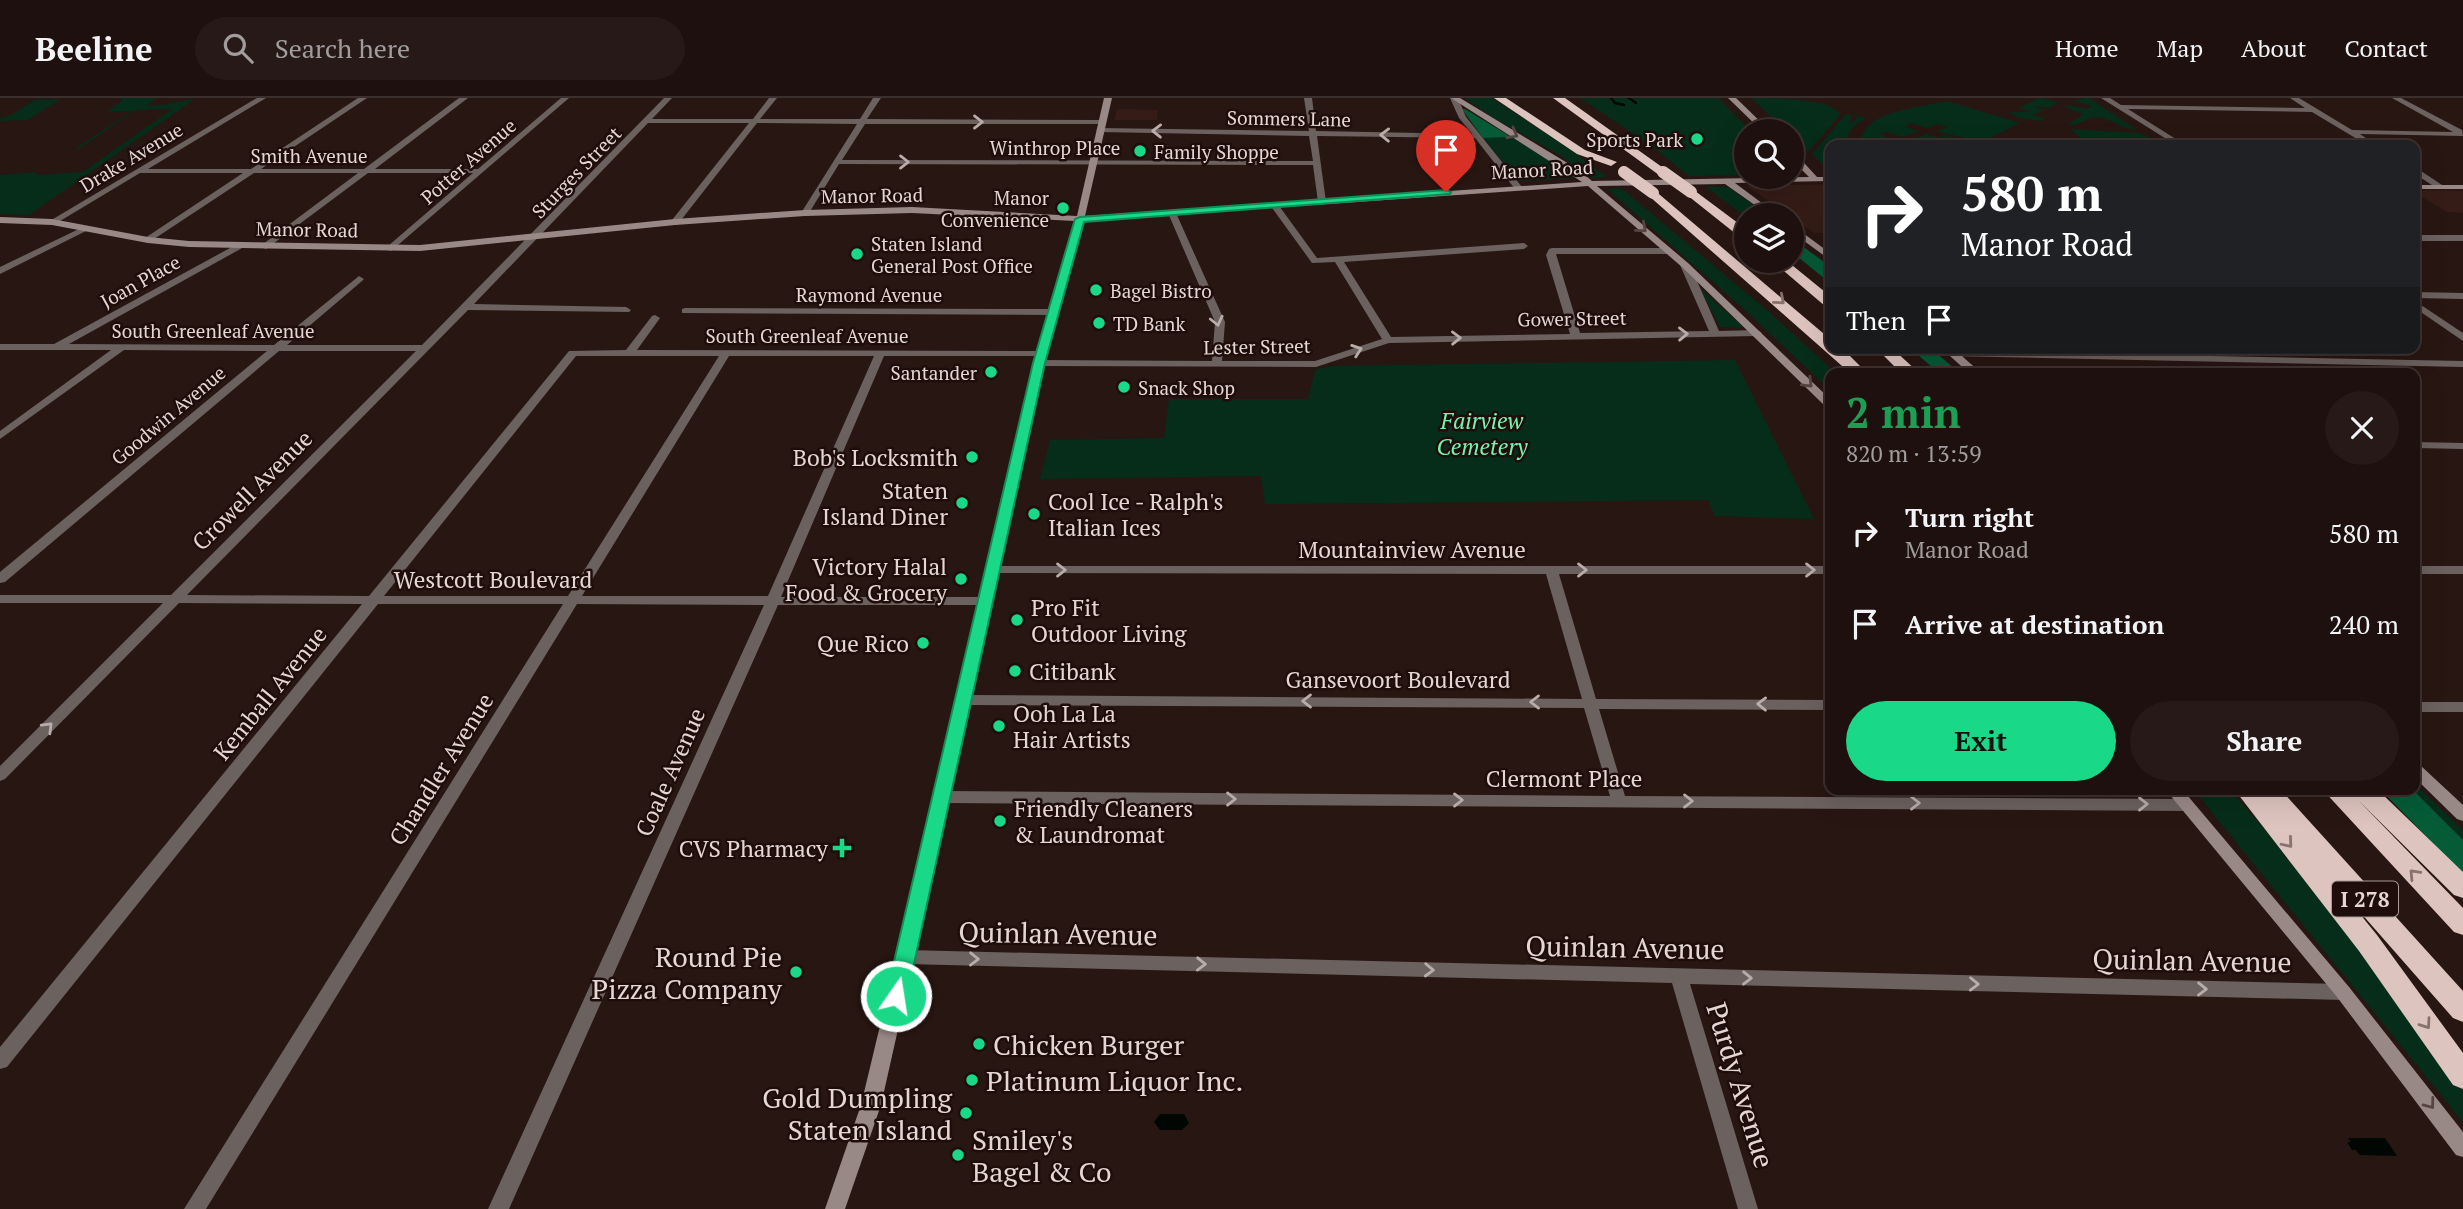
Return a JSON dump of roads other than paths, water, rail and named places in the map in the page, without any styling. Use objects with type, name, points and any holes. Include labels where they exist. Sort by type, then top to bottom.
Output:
[{"type":"highway","points":[[1499,98],[1581,152],[1611,163]]},
{"type":"highway","points":[[1559,98],[1734,226]]},
{"type":"highway","points":[[1572,98],[1611,134]]},
{"type":"highway","points":[[1541,110],[1653,193],[1825,341]]},
{"type":"highway","points":[[1794,273],[1825,299]]},
{"type":"highway","points":[[1839,354],[1854,368]]},
{"type":"highway","points":[[1890,354],[1905,368]]},
{"type":"highway","points":[[2251,795],[2368,943],[2463,1076]]},
{"type":"highway","name":"I 278","points":[[2271,795],[2463,1010]]},
{"type":"highway","name":"I 278","points":[[2340,795],[2463,925]]},
{"type":"highway","points":[[2368,795],[2463,888]]},
{"type":"street","name":"Drake Avenue","points":[[52,222],[262,98]]},
{"type":"street","points":[[148,240],[363,98]]},
{"type":"street","points":[[266,246],[464,98]]},
{"type":"street","name":"Potter Avenue","points":[[391,248],[565,98]]},
{"type":"street","name":"Sturges Street","points":[[536,236],[667,98]]},
{"type":"street","points":[[675,222],[773,98]]},
{"type":"street","points":[[805,213],[877,98]]},
{"type":"street","points":[[835,1209],[871,1105],[965,700],[1040,358],[1080,219],[1108,98]]},
{"type":"street","points":[[1308,98],[1322,202]]},
{"type":"street","points":[[1455,98],[1463,118],[1518,187]]},
{"type":"street","points":[[1455,98],[1562,161],[1590,183],[1685,265],[1825,400]]},
{"type":"street","points":[[1732,98],[1754,119]]},
{"type":"street","points":[[2105,98],[2173,140]]},
{"type":"street","points":[[2294,98],[2364,140]]},
{"type":"street","points":[[2396,98],[2462,134]]},
{"type":"street","points":[[2119,107],[2315,110]]},
{"type":"street","name":"Sommers Lane","points":[[646,121],[1101,126],[1313,134],[1478,136]]},
{"type":"street","points":[[2351,132],[2462,134]]},
{"type":"street","name":"Winthrop Place","points":[[835,162],[1317,163]]},
{"type":"street","points":[[1804,168],[1815,179]]},
{"type":"street","name":"Smith Avenue","points":[[138,171],[481,171]]},
{"type":"street","points":[[2420,174],[2441,187]]},
{"type":"street","name":"Manor Road","points":[[0,220],[52,222],[148,240],[266,246],[420,248],[675,222],[805,213],[912,210],[1080,219],[1590,183],[1825,178]]},
{"type":"street","points":[[1727,181],[1757,203]]},
{"type":"street","points":[[2420,187],[2463,187]]},
{"type":"street","points":[[1274,205],[1315,261],[1524,246]]},
{"type":"street","points":[[1172,213],[1220,322],[1217,364]]},
{"type":"street","points":[[0,271],[86,229]]},
{"type":"street","name":"Crowell Avenue","points":[[0,775],[536,236]]},
{"type":"street","points":[[1804,237],[1825,253]]},
{"type":"street","points":[[2420,238],[2463,239]]},
{"type":"street","name":"Joan Place","points":[[55,347],[241,245]]},
{"type":"street","points":[[1575,335],[1550,255],[1552,251],[1668,251]]},
{"type":"street","points":[[1338,259],[1388,340]]},
{"type":"street","points":[[1685,265],[1715,333]]},
{"type":"street","name":"Goodwin Avenue","points":[[0,579],[359,279]]},
{"type":"street","points":[[2420,295],[2463,296]]},
{"type":"street","points":[[466,306],[626,310]]},
{"type":"street","points":[[2420,308],[2463,338]]},
{"type":"street","name":"Raymond Avenue","points":[[685,311],[1053,312]]},
{"type":"street","points":[[630,352],[655,318]]},
{"type":"street","name":"Gower Street","points":[[1388,340],[1757,333]]},
{"type":"street","name":"Lester Street","points":[[1040,358],[1315,365],[1388,340]]},
{"type":"street","name":"South Greenleaf Avenue","points":[[0,347],[425,348]]},
{"type":"street","points":[[0,436],[122,347]]},
{"type":"street","name":"South Greenleaf Avenue","points":[[573,353],[880,353],[1040,358]]},
{"type":"street","name":"Kemball Avenue","points":[[0,1060],[573,353]]},
{"type":"street","name":"Chandler Avenue","points":[[194,1209],[726,353]]},
{"type":"street","name":"Coale Avenue","points":[[498,1209],[773,600],[880,353]]},
{"type":"street","points":[[1953,354],[1970,368]]},
{"type":"street","points":[[2068,354],[2463,364]]},
{"type":"street","points":[[2420,445],[2463,446]]},
{"type":"street","name":"Mountainview Avenue","points":[[993,570],[1825,570]]},
{"type":"street","points":[[1551,570],[1619,801]]},
{"type":"street","points":[[2420,570],[2463,570]]},
{"type":"street","name":"Westcott Boulevard","points":[[0,599],[985,601]]},
{"type":"street","name":"Gansevoort Boulevard","points":[[965,700],[1825,705]]},
{"type":"street","points":[[2420,707],[2463,707]]},
{"type":"street","points":[[2420,773],[2455,801],[2463,816]]},
{"type":"street","points":[[2178,795],[2343,992],[2463,1148]]},
{"type":"street","name":"Clermont Place","points":[[942,797],[2185,805]]},
{"type":"street","name":"Quinlan Avenue","points":[[906,957],[2343,992]]},
{"type":"street","name":"Purdy Avenue","points":[[1679,977],[1748,1209]]},
{"type":"waterway","points":[[1611,98],[1615,103],[1624,105]]},
{"type":"waterway","points":[[1629,98],[1636,103]]},
{"type":"place","name":"Sports Park","points":[[1697,139]]},
{"type":"place","name":"Family Shoppe","points":[[1140,151]]},
{"type":"place","name":"Manor Convenience","points":[[1063,208]]},
{"type":"place","name":"Staten Island General Post Office","points":[[857,254]]},
{"type":"place","name":"Bagel Bistro","points":[[1096,290]]},
{"type":"place","name":"TD Bank","points":[[1099,323]]},
{"type":"place","name":"Santander","points":[[991,372]]},
{"type":"place","name":"Snack Shop","points":[[1124,387]]},
{"type":"place","name":"Bob's Locksmith","points":[[972,457]]},
{"type":"place","name":"Staten Island Diner","points":[[962,503]]},
{"type":"place","name":"Cool Ice - Ralph's Italian Ices","points":[[1034,514]]},
{"type":"place","name":"Victory Halal Food & Grocery","points":[[961,579]]},
{"type":"place","name":"Pro Fit Outdoor Living","points":[[1017,620]]},
{"type":"place","name":"Que Rico","points":[[923,643]]},
{"type":"place","name":"Citibank","points":[[1015,671]]},
{"type":"place","name":"Ooh La La Hair Artists","points":[[999,726]]},
{"type":"place","name":"Friendly Cleaners & Laundromat","points":[[1000,821]]},
{"type":"place","name":"CVS Pharmacy","points":[[842,848]]},
{"type":"place","name":"Round Pie Pizza Company","points":[[796,972]]},
{"type":"place","name":"Chicken Burger","points":[[979,1044]]},
{"type":"place","name":"Platinum Liquor Inc.","points":[[972,1080]]},
{"type":"place","name":"Gold Dumpling Staten Island","points":[[966,1113]]},
{"type":"place","name":"Smiley's Bagel & Co","points":[[958,1155]]},
{"type":"park label","name":"Fairview Cemetery","points":[[1482,433]]}]
